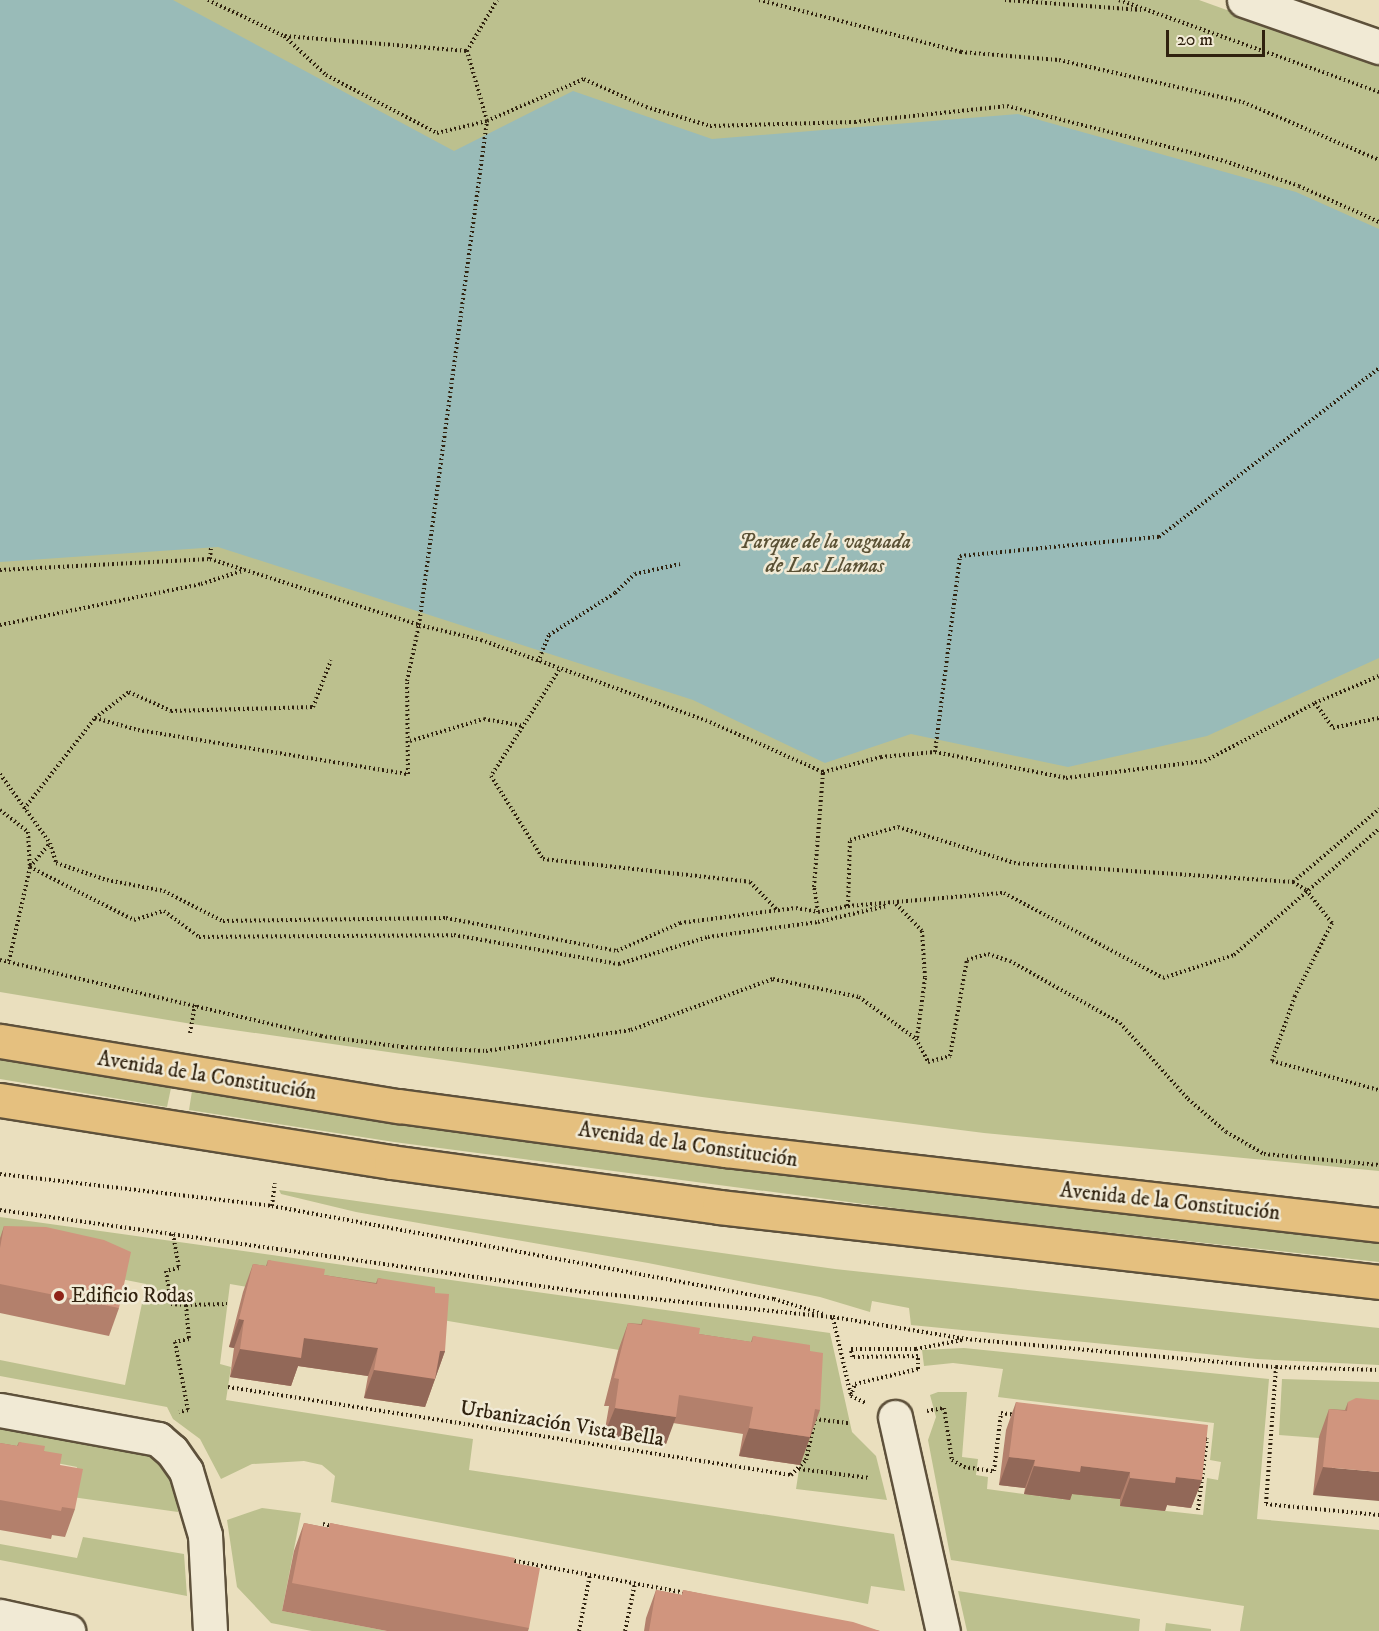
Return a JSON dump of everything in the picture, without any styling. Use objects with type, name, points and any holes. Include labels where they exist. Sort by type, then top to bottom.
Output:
[{"type":"main road","name":"Avenida de la Constitución","points":[[0,1041],[399,1106],[726,1150],[1379,1225]]},
{"type":"main road","points":[[0,1100],[380,1160],[718,1207],[1379,1282]]},
{"type":"street","points":[[1244,0],[1379,47]]},
{"type":"street","points":[[0,1410],[158,1439],[172,1451],[186,1471],[205,1535],[210,1631]]},
{"type":"street","points":[[896,1417],[944,1631]]},
{"type":"street","points":[[0,1616],[68,1631]]},
{"type":"path","points":[[208,0],[284,36],[326,75],[437,133],[487,121],[584,79],[646,107],[710,126],[855,122],[1007,106],[1221,160],[1299,186],[1379,222]]},
{"type":"path","points":[[95,718],[138,730],[408,774],[410,741],[407,681],[419,625],[483,137],[487,121],[467,51],[497,0]]},
{"type":"path","points":[[759,0],[961,52],[1059,60],[1243,102],[1379,160]]},
{"type":"path","points":[[1005,0],[1148,10]]},
{"type":"path","points":[[1119,0],[1379,92]]},
{"type":"path","points":[[284,36],[467,51]]},
{"type":"path","points":[[935,752],[960,556],[1159,537],[1379,368]]},
{"type":"path","points":[[210,548],[210,559]]},
{"type":"path","points":[[0,570],[210,559],[419,625],[481,640],[559,670],[710,722],[823,772],[881,757],[935,752],[1066,778],[1204,761],[1315,703],[1379,676]]},
{"type":"path","points":[[538,662],[549,635],[615,592],[635,574],[680,564]]},
{"type":"path","points":[[0,625],[201,584],[245,570]]},
{"type":"path","points":[[24,808],[95,718],[129,692],[171,711],[313,707],[330,660]]},
{"type":"path","points":[[559,670],[491,776],[543,859],[750,882],[778,911]]},
{"type":"path","points":[[1315,703],[1333,728],[1379,718]]},
{"type":"path","points":[[410,741],[484,719],[523,726]]},
{"type":"path","points":[[818,912],[814,887],[823,772]]},
{"type":"path","points":[[0,774],[50,843],[56,863],[106,880],[164,891],[222,921],[446,918],[616,951],[680,923],[796,908],[818,912],[848,906],[896,904],[1004,893],[1163,978],[1234,955],[1306,890],[1379,829]]},
{"type":"path","points":[[1293,882],[1379,809]]},
{"type":"path","points":[[0,810],[28,832],[30,867],[9,961]]},
{"type":"path","points":[[848,906],[850,840],[898,828],[1014,863],[1293,882],[1306,890],[1332,923],[1295,996],[1272,1061],[1379,1090]]},
{"type":"path","points":[[30,867],[50,843]]},
{"type":"path","points":[[30,867],[134,920],[165,911],[200,937],[454,935],[619,964],[708,937],[818,922],[896,904]]},
{"type":"path","points":[[896,904],[922,931],[925,978],[916,1039]]},
{"type":"path","points":[[0,960],[195,1004],[321,1036],[402,1047],[486,1051],[631,1029],[773,979],[859,997],[916,1039],[928,1062],[951,1056],[967,960],[988,954],[1010,961],[1120,1023],[1188,1099],[1226,1132],[1264,1154],[1379,1165]]},
{"type":"path","points":[[190,1033],[195,1004]]},
{"type":"path","points":[[0,1174],[272,1206],[774,1299],[833,1317]]},
{"type":"path","points":[[272,1206],[275,1183]]},
{"type":"path","points":[[0,1210],[576,1291],[833,1317],[966,1339],[1276,1367],[1379,1370]]},
{"type":"path","points":[[173,1234],[179,1268],[166,1271],[171,1304],[227,1304]]},
{"type":"path","points":[[143,1298],[170,1296]]},
{"type":"path","points":[[178,1412],[188,1410],[175,1341],[189,1339],[186,1305]]},
{"type":"path","points":[[833,1317],[851,1396],[855,1384],[918,1369],[918,1356],[852,1358],[851,1349],[916,1349],[966,1339]]},
{"type":"path","points":[[1276,1367],[1266,1504],[1379,1515]]},
{"type":"path","name":"Urbanización Vista Bella","points":[[228,1386],[791,1475],[800,1469],[869,1478]]},
{"type":"path","points":[[934,1410],[944,1408],[952,1460],[964,1467],[994,1471],[1001,1413],[1024,1416]]},
{"type":"path","points":[[800,1469],[806,1460],[808,1440],[813,1440],[815,1419],[849,1423]]},
{"type":"path","points":[[1196,1438],[1207,1440],[1197,1510]]},
{"type":"path","points":[[323,1524],[334,1527]]},
{"type":"path","points":[[497,1557],[692,1594]]},
{"type":"path","points":[[579,1631],[590,1575]]},
{"type":"path","points":[[625,1631],[634,1583]]},
{"type":"green space","name":"Parque de la vaguada de Las Llamas","points":[[0,0],[1199,0],[1379,65],[1379,1171],[984,1133],[702,1097],[192,1024],[0,992]]},
{"type":"green space","points":[[0,1060],[171,1088],[167,1107],[0,1079]]},
{"type":"green space","points":[[192,1091],[724,1168],[1379,1242],[1379,1262],[939,1214],[394,1142],[189,1110]]},
{"type":"green space","points":[[279,1190],[835,1269],[1379,1328],[1379,1365],[1257,1359],[911,1325],[909,1308],[872,1301],[870,1312],[820,1297],[648,1263],[356,1212],[281,1194]]},
{"type":"green space","points":[[0,1217],[830,1333],[852,1432],[876,1456],[887,1500],[796,1489],[804,1437],[631,1352],[230,1284],[220,1364],[231,1367],[226,1400],[473,1439],[469,1470],[894,1534],[905,1591],[871,1586],[868,1604],[331,1502],[335,1476],[322,1465],[304,1461],[252,1464],[221,1479],[200,1439],[173,1419],[167,1407],[0,1376],[0,1360],[125,1385],[146,1284],[0,1255]]},
{"type":"green space","points":[[964,1348],[1269,1379],[1257,1519],[1379,1530],[1379,1631],[1240,1631],[1244,1606],[951,1560],[928,1440],[936,1417],[930,1395],[938,1392],[967,1392],[962,1457],[978,1459],[976,1475],[988,1477],[987,1489],[1069,1500],[1071,1493],[1120,1499],[1120,1506],[1203,1515],[1207,1478],[1218,1480],[1221,1462],[1210,1460],[1214,1423],[998,1397],[1003,1369],[953,1363],[924,1366],[922,1350]]},
{"type":"green space","points":[[1282,1379],[1379,1382],[1379,1430],[1319,1438],[1279,1435]]},
{"type":"green space","points":[[0,1422],[151,1454],[176,1489],[178,1512],[72,1497],[77,1467],[0,1452]]},
{"type":"green space","points":[[262,1508],[301,1513],[282,1611],[387,1631],[312,1631],[271,1623],[237,1587],[227,1520]]},
{"type":"green space","points":[[83,1537],[184,1554],[187,1596],[0,1560],[0,1544],[77,1558]]},
{"type":"green space","points":[[958,1591],[1140,1619],[1139,1631],[967,1631]]},
{"type":"green space","points":[[1166,1623],[1211,1629],[1211,1631],[1165,1631]]},
{"type":"water","points":[[0,0],[173,0],[454,151],[573,91],[712,139],[1018,114],[1296,192],[1379,229],[1379,658],[1207,736],[1068,767],[911,734],[825,763],[693,700],[218,547],[0,562]]},
{"type":"building","points":[[4,1226],[46,1227],[104,1240],[131,1252],[119,1308],[0,1284],[0,1248]]},
{"type":"building","points":[[268,1260],[325,1269],[324,1275],[377,1284],[378,1278],[435,1287],[435,1293],[449,1294],[445,1351],[440,1351],[435,1379],[374,1370],[378,1348],[304,1338],[301,1358],[240,1349],[244,1320],[239,1319],[253,1264],[267,1266]]},
{"type":"building","points":[[643,1319],[700,1328],[699,1334],[752,1342],[753,1336],[810,1345],[810,1351],[823,1353],[820,1410],[815,1409],[810,1437],[749,1428],[753,1407],[679,1395],[676,1417],[615,1408],[619,1379],[614,1378],[628,1323],[642,1325]]},
{"type":"building","points":[[1356,1398],[1379,1400],[1379,1472],[1323,1467],[1329,1409],[1347,1411],[1348,1402]]},
{"type":"building","points":[[1016,1402],[1208,1425],[1202,1480],[1176,1477],[1175,1483],[1130,1478],[1130,1472],[1081,1466],[1080,1472],[1034,1466],[1035,1460],[1009,1457]]},
{"type":"building","points":[[19,1442],[45,1446],[44,1451],[62,1454],[60,1465],[83,1469],[75,1509],[62,1507],[61,1511],[0,1500],[0,1443],[18,1446]]},
{"type":"building","points":[[304,1523],[329,1528],[330,1523],[515,1558],[514,1563],[540,1568],[529,1628],[292,1583]]},
{"type":"building","points":[[656,1590],[682,1595],[683,1590],[853,1622],[880,1631],[649,1631]]},
{"type":"place","name":"Edificio Rodas","points":[[59,1296]]}]
